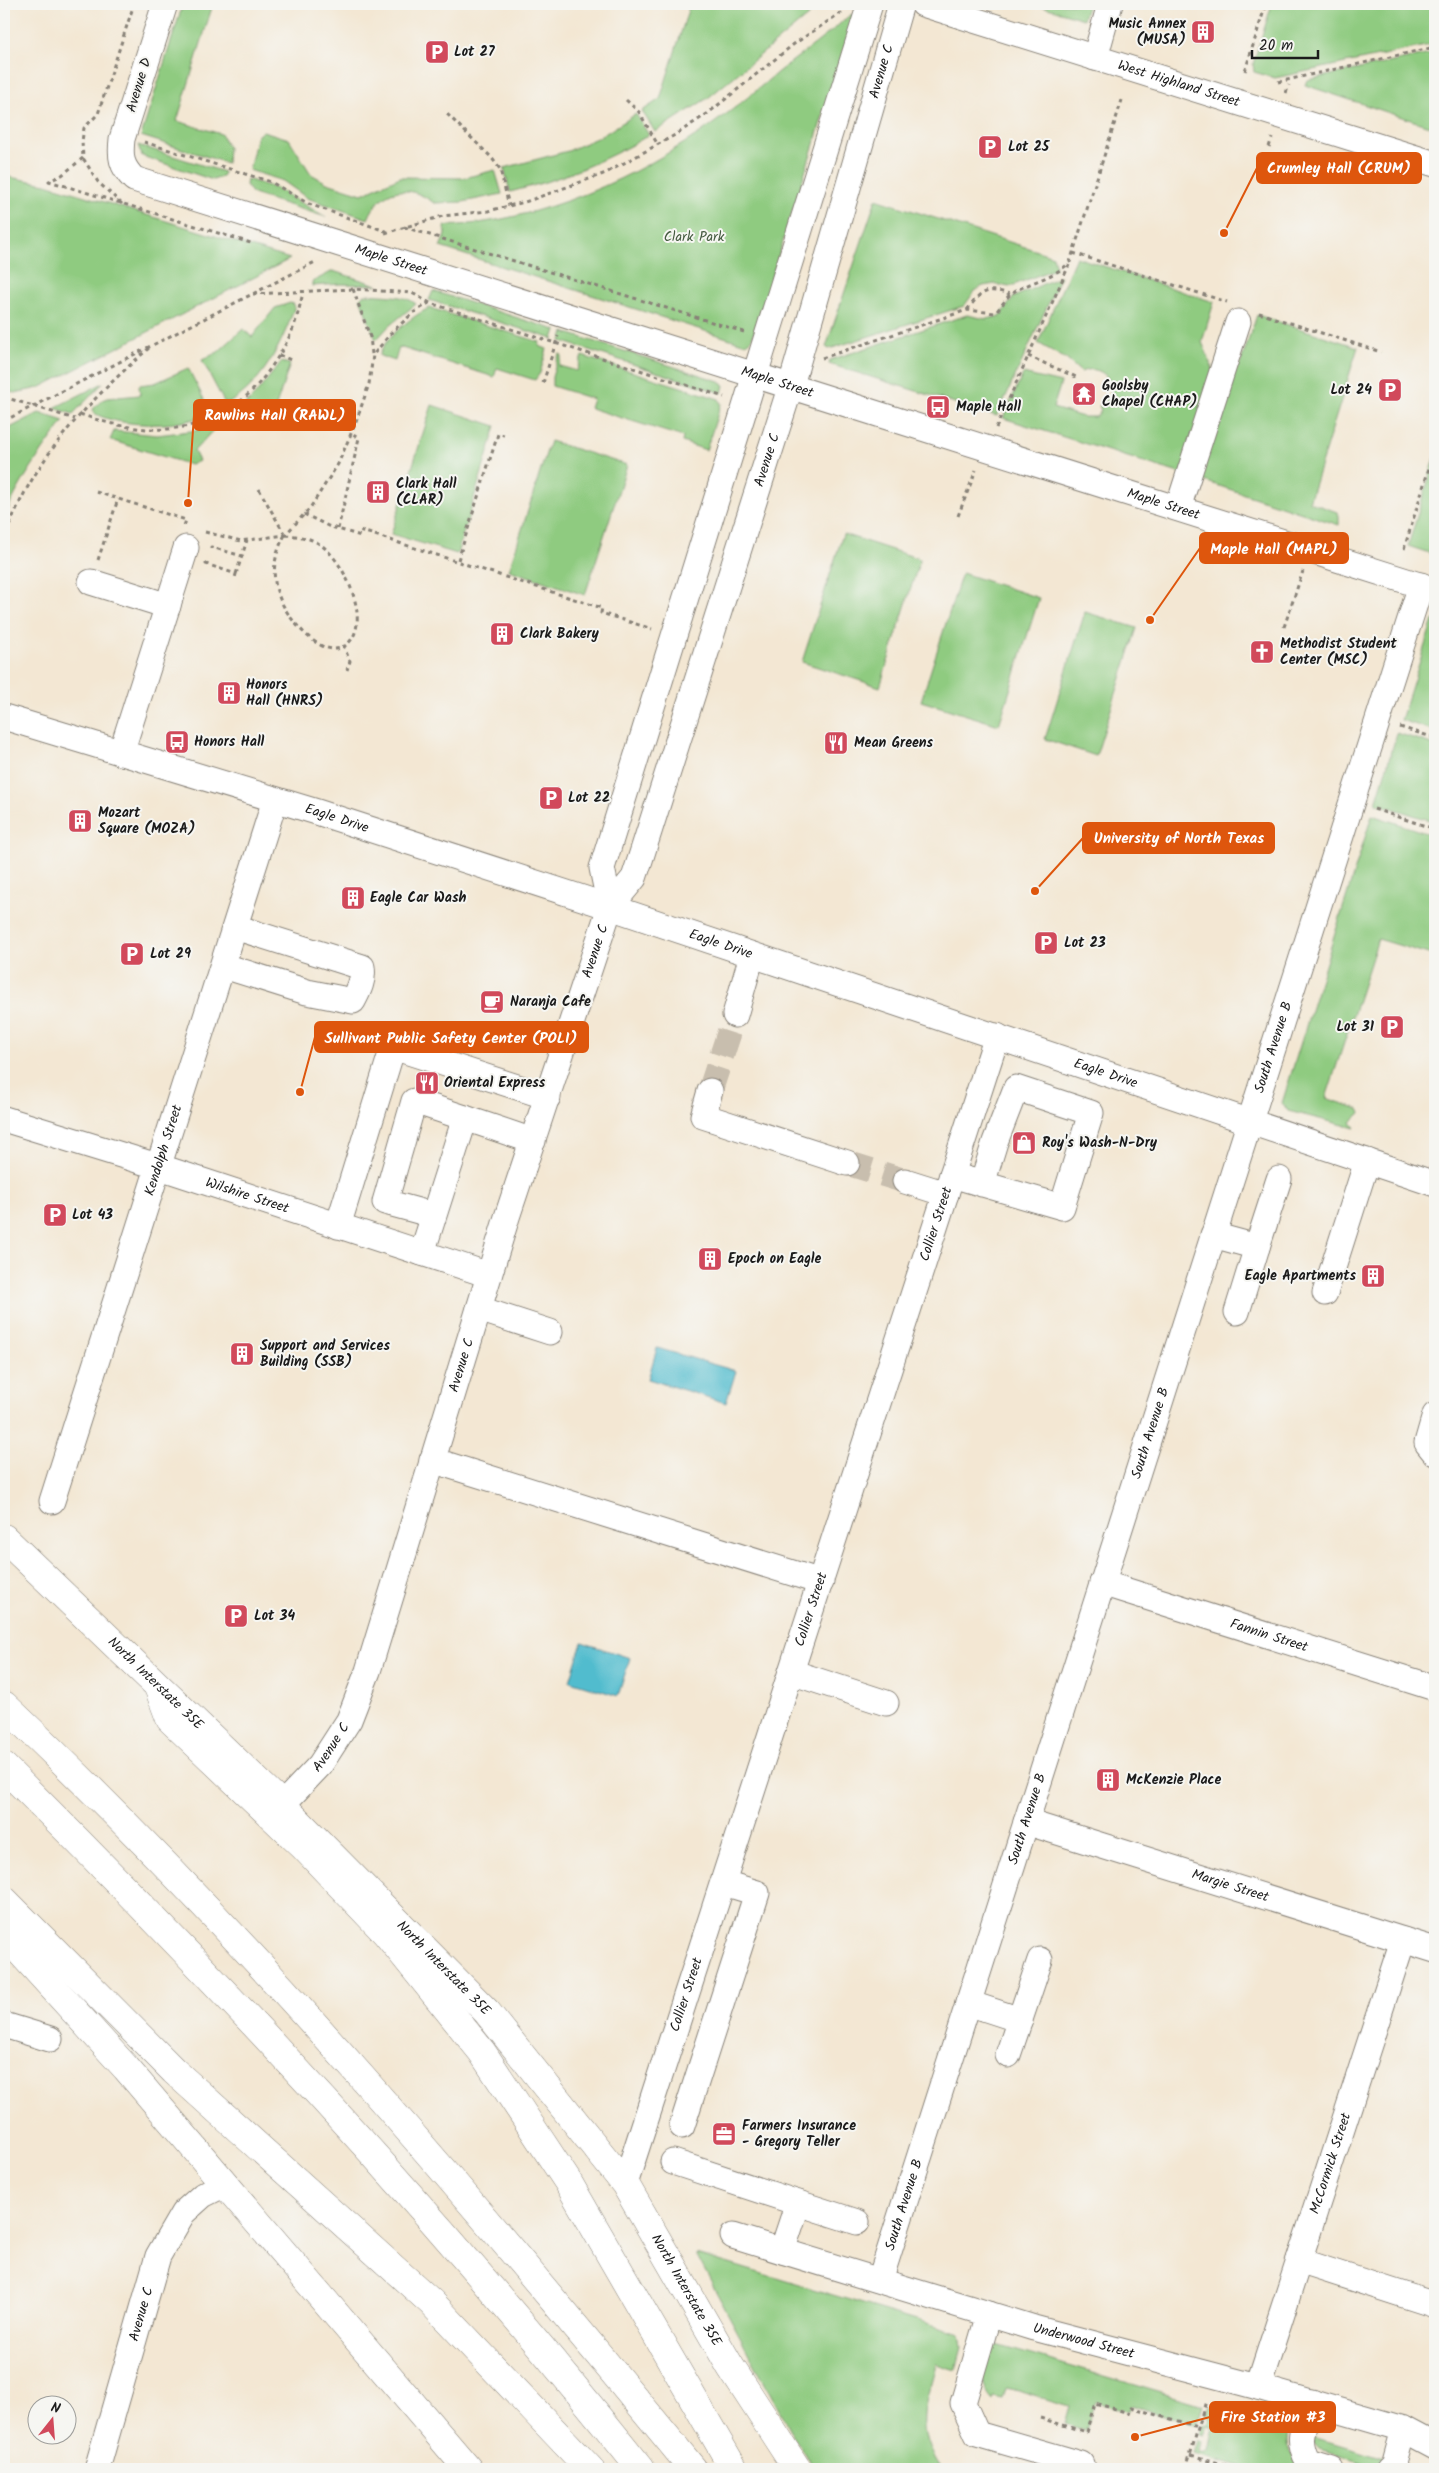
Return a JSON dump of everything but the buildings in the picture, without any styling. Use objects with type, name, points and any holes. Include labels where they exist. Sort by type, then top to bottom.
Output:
[{"type":"main road","name":"North Interstate 35E","points":[[6,1539],[282,1805],[486,2012],[625,2184],[730,2366],[797,2469]]},
{"type":"main road","points":[[158,1687],[170,1718],[303,1846],[385,1932],[482,2052],[568,2182],[734,2469]]},
{"type":"main road","points":[[4,1705],[69,1767],[187,1888],[321,2033],[582,2334],[693,2469]]},
{"type":"main road","points":[[4,1767],[138,1900],[383,2163],[486,2282],[641,2469]]},
{"type":"main road","points":[[4,1900],[174,2071],[431,2302],[590,2469]]},
{"type":"main road","points":[[4,1934],[126,2068],[468,2469]]},
{"type":"street","name":"Avenue D","points":[[123,168],[120,154],[123,135],[164,4]]},
{"type":"street","name":"Avenue C","points":[[282,1805],[320,1765],[349,1720],[368,1671],[489,1275],[610,907],[634,878],[791,386],[901,4]]},
{"type":"street","name":"West Highland Street","points":[[922,4],[1435,164]]},
{"type":"street","points":[[1095,58],[1110,4]]},
{"type":"street","name":"Avenue C","points":[[610,907],[602,868],[755,374],[859,6]]},
{"type":"street","name":"Maple Street","points":[[123,168],[134,179],[150,186],[565,314],[1428,588]]},
{"type":"street","points":[[1178,508],[1238,322]]},
{"type":"street","points":[[121,754],[168,606],[193,535]]},
{"type":"street","points":[[91,582],[168,606]]},
{"type":"street","name":"South Avenue B","points":[[880,2280],[1213,1235],[1428,588]]},
{"type":"street","name":"Eagle Drive","points":[[4,717],[275,800],[610,907],[1435,1184]]},
{"type":"street","name":"Kendolph Street","points":[[52,1500],[160,1167],[275,800]]},
{"type":"street","points":[[224,966],[306,992],[354,1001],[364,976],[362,967],[235,927]]},
{"type":"street","points":[[735,1015],[752,955]]},
{"type":"street","name":"Collier Street","points":[[625,2184],[997,1036]]},
{"type":"street","points":[[338,1226],[393,1048],[548,1097]]},
{"type":"street","points":[[905,1181],[982,1184],[1062,1207],[1091,1113],[1016,1088],[995,1142],[982,1184]]},
{"type":"street","points":[[710,1091],[703,1116],[846,1162]]},
{"type":"street","points":[[433,1215],[385,1202],[414,1101],[533,1141]]},
{"type":"street","points":[[422,1253],[465,1118]]},
{"type":"street","name":"Wilshire Street","points":[[4,1119],[160,1167],[489,1275]]},
{"type":"street","points":[[1325,1293],[1367,1161]]},
{"type":"street","points":[[1237,1312],[1279,1179]]},
{"type":"street","points":[[1213,1235],[1257,1247]]},
{"type":"street","points":[[479,1308],[550,1332]]},
{"type":"street","points":[[1435,1415],[1427,1443],[1435,1453]]},
{"type":"street","points":[[432,1460],[821,1582]]},
{"type":"street","name":"Fannin Street","points":[[1102,1583],[1435,1688]]},
{"type":"street","points":[[791,1672],[886,1704]]},
{"type":"street","name":"Margie Street","points":[[1026,1822],[1435,1950]]},
{"type":"street","points":[[682,2126],[757,1893],[724,1883]]},
{"type":"street","name":"McCormick Street","points":[[1258,2387],[1403,1940]]},
{"type":"street","points":[[705,1941],[738,1953]]},
{"type":"street","points":[[1008,2055],[1040,1960]]},
{"type":"street","points":[[968,2003],[1020,2020]]},
{"type":"street","points":[[4,2024],[50,2039]]},
{"type":"street","points":[[667,2058],[701,2068]]},
{"type":"street","points":[[673,2162],[858,2222]]},
{"type":"street","name":"Avenue C","points":[[97,2469],[158,2256],[183,2213],[203,2195],[225,2184]]},
{"type":"street","points":[[782,2251],[798,2203]]},
{"type":"street","name":"Underwood Street","points":[[733,2236],[989,2314],[1258,2387],[1403,2429],[1435,2446]]},
{"type":"street","points":[[1299,2261],[1435,2305]]},
{"type":"street","points":[[989,2314],[962,2403],[977,2434],[1081,2464]]},
{"type":"street","points":[[1312,2402],[1300,2439],[1301,2449],[1308,2462],[1331,2469]]},
{"type":"street","points":[[1390,2469],[1393,2466],[1403,2429]]},
{"type":"path","points":[[1245,71],[1266,4]]},
{"type":"path","points":[[4,421],[250,294],[350,247],[403,227],[443,216],[488,211],[509,206],[563,190],[606,173],[658,145],[707,114],[794,44],[859,6]]},
{"type":"path","points":[[1278,82],[1435,47]]},
{"type":"path","points":[[1286,93],[1289,85]]},
{"type":"path","points":[[626,100],[639,112],[658,145]]},
{"type":"path","points":[[958,516],[972,476],[988,448],[1070,262],[1122,100]]},
{"type":"path","points":[[447,114],[491,157],[500,169],[509,206]]},
{"type":"path","points":[[123,135],[271,182],[309,204],[389,232]]},
{"type":"path","points":[[1269,147],[1272,138]]},
{"type":"path","points":[[403,227],[744,333]]},
{"type":"path","points":[[817,360],[967,310],[995,313],[1003,306],[1010,294],[1055,273],[1070,262]]},
{"type":"path","points":[[250,294],[303,293],[353,289],[412,293],[430,303],[726,398]]},
{"type":"path","points":[[96,492],[186,520],[184,526],[193,535],[241,541],[285,535],[303,537],[319,544],[344,572],[353,592],[356,626],[351,640],[343,646],[334,649],[319,645],[293,622],[282,605],[273,568],[277,550],[285,535],[304,514],[338,464],[352,433],[369,384],[372,355],[370,337],[353,289]]},
{"type":"path","points":[[967,310],[985,291],[993,290],[1010,294]]},
{"type":"path","points":[[80,414],[103,423],[134,429],[162,430],[185,427],[220,416],[247,397],[279,355],[294,326],[303,293]]},
{"type":"path","points":[[372,355],[392,332],[413,313],[430,303]]},
{"type":"path","points":[[543,383],[565,314]]},
{"type":"path","points":[[4,540],[30,482],[54,444],[74,419],[152,344]]},
{"type":"path","points":[[279,355],[291,360]]},
{"type":"path","points":[[1028,356],[1076,377]]},
{"type":"path","points":[[4,397],[74,419]]},
{"type":"path","points":[[338,529],[358,445],[359,438],[352,433]]},
{"type":"path","points":[[458,560],[498,434],[504,435]]},
{"type":"path","points":[[1404,549],[1435,450]]},
{"type":"path","points":[[259,489],[285,535]]},
{"type":"path","points":[[101,553],[118,499]]},
{"type":"path","points":[[304,514],[338,529],[361,536],[362,530],[458,560],[602,608],[601,612],[653,630]]},
{"type":"path","points":[[242,556],[212,547],[206,564],[236,576],[247,540]]},
{"type":"path","points":[[1284,627],[1303,570]]},
{"type":"path","points":[[343,646],[350,661],[347,670]]},
{"type":"path","points":[[1399,727],[1435,738]]},
{"type":"path","points":[[1373,809],[1435,829]]},
{"type":"path","points":[[1186,2469],[1206,2401]]},
{"type":"path","points":[[1040,2418],[1086,2432],[1095,2403],[1129,2413],[1131,2407],[1198,2427]]},
{"type":"path","points":[[1190,2455],[1240,2469]]},
{"type":"green space","points":[[183,4],[213,4],[177,121],[221,134],[228,147],[227,163],[141,136]]},
{"type":"green space","points":[[690,4],[811,4],[820,6],[708,98],[655,132],[642,111],[660,99]]},
{"type":"green space","points":[[1035,4],[1088,4],[1083,19]]},
{"type":"green space","points":[[1272,4],[1434,4],[1435,44],[1275,78],[1254,72],[1253,64]]},
{"type":"green space","name":"Clark Park","points":[[850,15],[855,15],[752,339],[746,344],[440,247],[445,235],[445,226],[481,223],[552,206],[586,194],[653,162],[723,117]]},
{"type":"green space","points":[[1435,53],[1435,128],[1305,85],[1307,80]]},
{"type":"green space","points":[[636,114],[649,135],[582,169],[510,192],[504,168],[568,151],[603,135]]},
{"type":"green space","points":[[263,131],[289,139],[311,174],[327,183],[362,194],[400,177],[464,178],[495,170],[502,194],[463,202],[434,203],[415,193],[396,192],[380,200],[368,219],[307,198],[283,181],[249,170],[257,136]]},
{"type":"green space","points":[[138,145],[224,172],[222,177],[213,180],[142,156]]},
{"type":"green space","points":[[4,176],[46,184],[290,259],[39,388],[15,393],[4,391]]},
{"type":"green space","points":[[247,179],[275,188],[326,217],[253,194],[246,185]]},
{"type":"green space","points":[[876,199],[1053,256],[1056,268],[1009,287],[995,284],[983,286],[975,291],[964,306],[829,349],[826,347]]},
{"type":"green space","points":[[1076,257],[1214,302],[1202,342],[1215,374],[1182,474],[1003,418],[1023,374],[1061,383],[1053,408],[1083,417],[1096,417],[1101,410],[1099,406],[1110,396],[1110,383],[1104,374],[1093,370],[1081,372],[1066,359],[1038,343]]},
{"type":"green space","points":[[333,271],[377,285],[341,284],[312,286],[312,282]]},
{"type":"green space","points":[[1061,276],[997,416],[829,364],[830,360],[967,315],[986,319],[1000,316],[1014,297]]},
{"type":"green space","points":[[433,291],[556,330],[553,339],[429,300]]},
{"type":"green space","points":[[368,294],[406,298],[416,304],[389,326],[376,340],[360,298]]},
{"type":"green space","points":[[290,303],[294,304],[294,309],[283,336],[261,374],[241,395],[229,403],[224,402],[202,360],[218,352],[243,329],[252,337],[275,308]]},
{"type":"green space","points":[[430,308],[540,342],[539,346],[547,349],[540,373],[535,380],[497,368],[494,377],[399,347],[395,361],[380,356],[381,350],[386,343],[400,328]]},
{"type":"green space","points":[[1257,315],[1358,347],[1309,502],[1337,512],[1339,515],[1339,525],[1195,478],[1227,376],[1240,364]]},
{"type":"green space","points":[[564,332],[719,381],[724,385],[722,393],[561,341]]},
{"type":"green space","points":[[559,354],[562,355],[559,366],[577,371],[582,356],[719,399],[721,404],[706,450],[682,442],[683,437],[590,408],[593,399],[552,386],[552,377]]},
{"type":"green space","points":[[281,362],[290,364],[270,424],[264,414],[243,415],[232,419],[232,413],[245,405],[255,395]]},
{"type":"green space","points":[[188,368],[209,409],[201,416],[171,424],[152,424],[117,421],[93,412],[93,409],[102,400],[140,395],[139,385],[155,383]]},
{"type":"green space","points":[[103,383],[73,414],[54,408]]},
{"type":"green space","points":[[432,405],[496,426],[457,554],[391,534]]},
{"type":"green space","points":[[39,413],[64,421],[24,480],[4,518],[4,431]]},
{"type":"green space","points":[[213,424],[217,426],[194,451],[199,461],[191,465],[110,440],[114,431],[157,435],[199,430]]},
{"type":"green space","points":[[550,441],[627,465],[585,595],[509,570]]},
{"type":"green space","points":[[1435,458],[1435,555],[1408,546]]},
{"type":"green space","points":[[843,534],[920,559],[880,687],[802,662]]},
{"type":"green space","points":[[962,573],[1039,598],[999,725],[921,701]]},
{"type":"green space","points":[[1085,612],[1137,628],[1096,756],[1045,739]]},
{"type":"green space","points":[[1433,620],[1435,621],[1435,731],[1401,720]]},
{"type":"green space","points":[[1397,733],[1435,745],[1435,822],[1376,803]]},
{"type":"green space","points":[[1372,815],[1435,836],[1435,956],[1378,939],[1326,1098],[1359,1109],[1361,1113],[1351,1122],[1355,1128],[1288,1111],[1282,1103]]},
{"type":"green space","points":[[696,2254],[960,2333],[962,2347],[956,2370],[936,2364],[925,2406],[924,2430],[927,2442],[932,2455],[941,2469],[816,2469],[793,2436]]},
{"type":"green space","points":[[997,2345],[1203,2405],[1197,2425],[1131,2405],[1129,2411],[1095,2402],[1086,2430],[1064,2424],[1069,2406],[1007,2388],[1004,2399],[994,2397],[993,2400],[985,2386],[983,2372],[987,2358]]},
{"type":"green space","points":[[1208,2406],[1290,2430],[1288,2446],[1294,2461],[1302,2469],[1246,2469],[1194,2454],[1198,2440],[1202,2441],[1200,2452],[1203,2454],[1208,2451],[1213,2427],[1208,2426],[1204,2435],[1200,2434],[1204,2424],[1208,2425],[1210,2418],[1205,2416]]},
{"type":"green space","points":[[1313,2437],[1385,2458],[1376,2466],[1319,2449],[1314,2444]]},
{"type":"water","points":[[657,1348],[736,1371],[726,1403],[648,1379]]},
{"type":"water","points":[[582,1642],[630,1658],[618,1696],[570,1681]]},
{"type":"tunnel","points":[[710,1091],[735,1015]]},
{"type":"tunnel","points":[[847,1163],[905,1181]]},
{"type":"place","name":"Music Annex (MUSA)","points":[[1203,32]]},
{"type":"place","name":"Lot 27","points":[[437,52]]},
{"type":"place","name":"Lot 25","points":[[990,147]]},
{"type":"place","name":"Crumley Hall (CRUM)","points":[[1224,233]]},
{"type":"place","name":"Lot 24","points":[[1390,390]]},
{"type":"place","name":"Goolsby Chapel (CHAP)","points":[[1084,394]]},
{"type":"place","name":"Maple Hall","points":[[938,407]]},
{"type":"place","name":"Clark Hall (CLAR)","points":[[378,492]]},
{"type":"place","name":"Rawlins Hall (RAWL)","points":[[188,503]]},
{"type":"place","name":"Maple Hall (MAPL)","points":[[1150,620]]},
{"type":"place","name":"Clark Bakery","points":[[502,634]]},
{"type":"place","name":"Methodist Student Center (MSC)","points":[[1262,652]]},
{"type":"place","name":"Honors Hall (HNRS)","points":[[229,693]]},
{"type":"place","name":"Honors Hall","points":[[177,742]]},
{"type":"place","name":"Mean Greens","points":[[836,743]]},
{"type":"place","name":"Lot 22","points":[[551,798]]},
{"type":"place","name":"Mozart Square (MOZA)","points":[[80,821]]},
{"type":"place","name":"University of North Texas","points":[[1035,891]]},
{"type":"place","name":"Eagle Car Wash","points":[[353,898]]},
{"type":"place","name":"Lot 23","points":[[1046,943]]},
{"type":"place","name":"Lot 29","points":[[132,954]]},
{"type":"place","name":"Naranja Cafe","points":[[492,1002]]},
{"type":"place","name":"Lot 31","points":[[1392,1027]]},
{"type":"place","name":"Oriental Express","points":[[427,1083]]},
{"type":"place","name":"Sullivant Public Safety Center (POLI)","points":[[300,1092]]},
{"type":"place","name":"Roy's Wash-N-Dry","points":[[1024,1143]]},
{"type":"place","name":"Lot 43","points":[[55,1215]]},
{"type":"place","name":"Epoch on Eagle","points":[[710,1259]]},
{"type":"place","name":"Eagle Apartments","points":[[1373,1276]]},
{"type":"place","name":"Support and Services Building (SSB)","points":[[242,1354]]},
{"type":"place","name":"Lot 34","points":[[236,1616]]},
{"type":"place","name":"McKenzie Place","points":[[1108,1780]]},
{"type":"place","name":"Farmers Insurance - Gregory Teller","points":[[724,2134]]},
{"type":"place","name":"Fire Station #3","points":[[1135,2437]]}]
